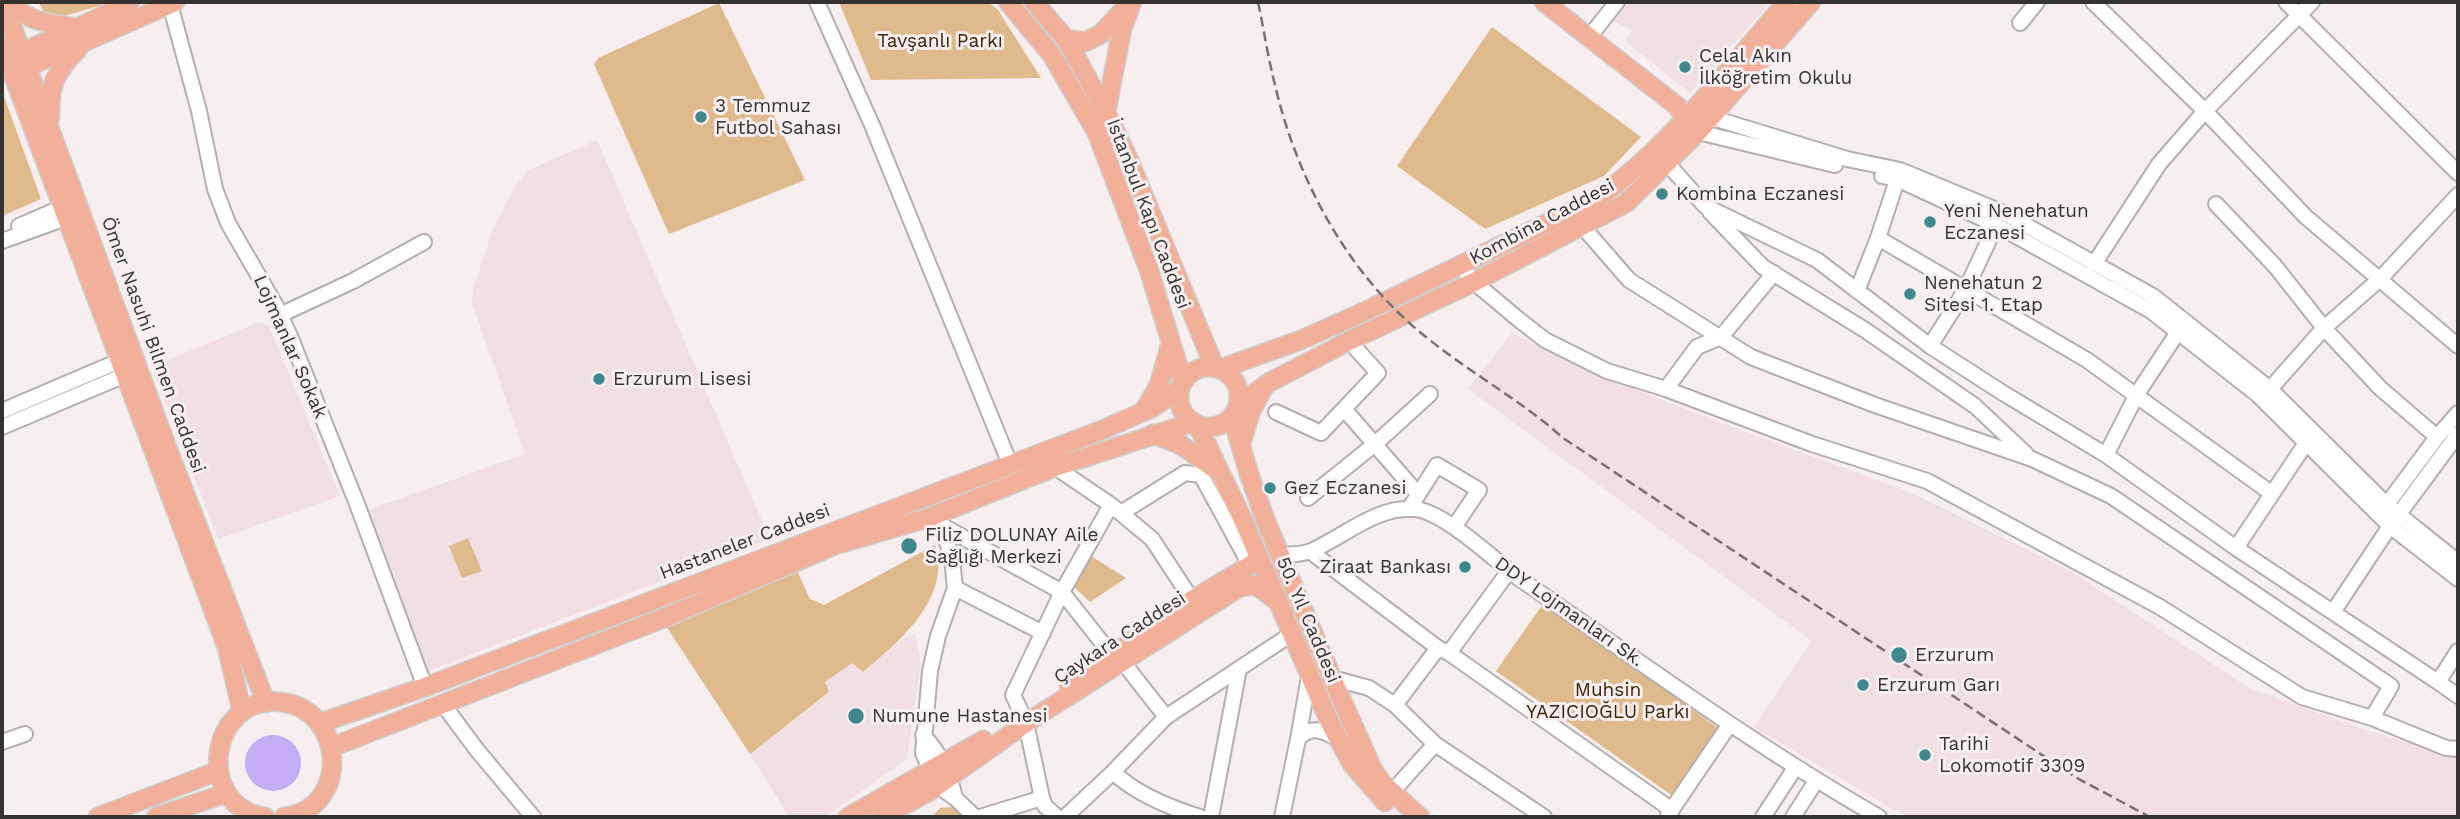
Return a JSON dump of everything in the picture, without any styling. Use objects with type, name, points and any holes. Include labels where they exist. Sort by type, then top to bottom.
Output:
[{"type":"main road","name":"Ömer Nasuhi Bilmen Caddesi","points":[[3,2],[14,59],[65,213],[266,703]]},
{"type":"main road","points":[[10,2],[18,11],[36,21],[78,28]]},
{"type":"main road","points":[[14,59],[130,2]]},
{"type":"main road","name":"İstanbul Kapı Caddesi","points":[[1008,2],[1052,55],[1097,132],[1149,270],[1182,385]]},
{"type":"main road","points":[[1034,2],[1066,39],[1128,158],[1217,369]]},
{"type":"main road","points":[[1066,39],[1085,42],[1101,34],[1131,2]]},
{"type":"main road","points":[[1105,112],[1122,29],[1131,2]]},
{"type":"main road","points":[[1544,2],[1689,116]]},
{"type":"main road","name":"Kombina Caddesi","points":[[1217,369],[1301,340],[1595,200],[1615,186],[1689,116],[1787,2]]},
{"type":"main road","name":"Kombina Caddesi","points":[[1689,116],[1710,117],[1811,2]]},
{"type":"main road","points":[[14,59],[98,36],[172,3]]},
{"type":"main road","points":[[50,128],[50,96],[54,79],[78,49],[98,36]]},
{"type":"main road","name":"Ömer Nasuhi Bilmen Caddesi","points":[[14,59],[50,128],[227,647],[242,712]]},
{"type":"main road","name":"Kombina Caddesi","points":[[1235,410],[1266,385],[1349,341],[1474,282],[1626,203],[1667,163],[1689,116]]},
{"type":"main road","points":[[1143,412],[1158,385],[1171,343]]},
{"type":"main road","points":[[1200,368],[1217,369],[1227,374],[1236,384],[1235,410],[1226,421],[1213,426],[1196,423],[1184,414],[1180,406],[1182,385],[1188,376],[1200,368]]},
{"type":"main road","name":"Hastaneler Caddesi","points":[[320,723],[425,687],[1143,412],[1182,385]]},
{"type":"main road","points":[[1241,447],[1251,411],[1266,385]]},
{"type":"main road","name":"50. Yıl Caddesi","points":[[1235,410],[1249,474],[1332,678],[1372,768],[1392,792],[1420,817]]},
{"type":"main road","name":"Hastaneler Caddesi","points":[[332,747],[669,616],[835,545],[935,522],[1055,467],[1153,434],[1196,423]]},
{"type":"main road","name":"50. Yıl Caddesi","points":[[1196,423],[1243,520],[1251,567],[1282,603],[1290,635],[1338,739],[1363,778],[1388,805],[1404,817]]},
{"type":"main road","points":[[1153,434],[1181,445],[1218,472]]},
{"type":"main road","points":[[1059,695],[1069,684],[1117,658],[1192,600],[1251,567]]},
{"type":"main road","name":"Çaykara Caddesi","points":[[1025,720],[1251,567]]},
{"type":"main road","name":"Çaykara Caddesi","points":[[848,817],[940,774],[1117,658],[1240,587],[1256,585],[1282,603]]},
{"type":"main road","points":[[1282,603],[1320,683],[1357,750],[1372,768]]},
{"type":"main road","points":[[265,817],[247,811],[228,793],[218,771],[217,754],[221,738],[242,712],[266,703],[281,702],[309,713],[320,723],[332,747],[331,775],[318,800],[307,813],[284,817]]},
{"type":"main road","points":[[98,817],[218,771]]},
{"type":"main road","name":"Çaykara Caddesi","points":[[882,817],[903,812],[940,774]]},
{"type":"main road","points":[[156,817],[228,793]]},
{"type":"street","points":[[817,2],[872,125],[1010,464]]},
{"type":"street","points":[[1590,37],[1617,2]]},
{"type":"street","points":[[2020,23],[2037,2]]},
{"type":"street","points":[[2093,2],[2205,111],[2306,217],[2458,346]]},
{"type":"street","points":[[2287,2],[2458,173]]},
{"type":"street","points":[[2094,264],[2159,164],[2205,111],[2312,2]]},
{"type":"street","name":"Lojmanlar Sokak","points":[[172,3],[215,188],[228,223],[280,315],[357,504],[425,687]]},
{"type":"street","points":[[1689,116],[1899,174],[2151,311],[2258,395],[2306,443],[2458,579]]},
{"type":"street","points":[[1710,117],[1899,174],[2004,213],[2153,296],[2270,389],[2389,515],[2458,562]]},
{"type":"street","points":[[1667,163],[1763,267],[1865,330],[1975,406],[2032,459]]},
{"type":"street","points":[[1857,291],[1899,174]]},
{"type":"street","points":[[2270,389],[2325,328],[2380,279],[2458,195]]},
{"type":"street","points":[[2216,204],[2275,267],[2325,328],[2380,388],[2437,437]]},
{"type":"street","points":[[1704,206],[1817,260],[1930,345],[2106,455],[2236,548],[2458,696]]},
{"type":"street","points":[[2,234],[46,213],[65,213]]},
{"type":"street","points":[[2,241],[65,213]]},
{"type":"street","points":[[1930,345],[1966,289],[1996,225]]},
{"type":"street","points":[[1583,227],[1629,280],[1751,357],[1875,405],[2032,459],[2111,496],[2392,686],[2372,718]]},
{"type":"street","points":[[1878,238],[2087,360],[2271,493]]},
{"type":"street","points":[[280,315],[353,281],[424,242]]},
{"type":"street","points":[[1461,266],[1474,282],[1545,340],[1607,370],[1666,389],[1812,444],[1927,481],[2160,607],[2302,697],[2372,718],[2446,748],[2458,749]]},
{"type":"street","points":[[1666,389],[1697,348],[1721,337],[1774,273]]},
{"type":"street","points":[[2106,455],[2137,394],[2178,332]]},
{"type":"street","points":[[1276,412],[1321,433],[1378,373],[1349,341]]},
{"type":"street","points":[[2,411],[129,365]]},
{"type":"street","points":[[2,427],[129,365]]},
{"type":"street","points":[[1308,498],[1375,444],[1430,394]]},
{"type":"street","points":[[1344,409],[1418,494]]},
{"type":"street","points":[[2333,612],[2437,437],[2458,413]]},
{"type":"street","points":[[2389,515],[2458,434]]},
{"type":"street","points":[[2236,548],[2306,443]]},
{"type":"street","points":[[1282,555],[1311,552],[1371,518],[1397,509],[1409,509],[1437,465],[1479,490],[1454,527]]},
{"type":"street","points":[[1055,467],[1116,509],[1152,539],[1192,600]]},
{"type":"street","points":[[1057,817],[1045,806],[1042,798],[1025,720],[1013,695],[1062,592],[1116,509],[1185,473],[1201,475],[1251,567]]},
{"type":"street","name":"DDY Lojmanları Sk.","points":[[1409,509],[1418,510],[1454,527],[1509,571],[1795,768],[1880,817]]},
{"type":"street","points":[[935,522],[952,558],[955,587],[933,659],[923,735],[940,774],[955,798],[978,817],[1042,798]]},
{"type":"street","points":[[935,522],[1062,592],[1166,717]]},
{"type":"street","points":[[1311,552],[1669,813],[1730,723]]},
{"type":"street","points":[[1395,705],[1509,571]]},
{"type":"street","points":[[955,587],[1043,633]]},
{"type":"street","points":[[1065,817],[1166,717],[1290,635]]},
{"type":"street","points":[[2438,682],[2458,650]]},
{"type":"street","points":[[1211,817],[1238,669]]},
{"type":"street","points":[[1282,817],[1309,677]]},
{"type":"street","points":[[1332,678],[1369,688],[1395,705],[1435,744],[1544,817]]},
{"type":"street","points":[[442,703],[477,750],[534,817]]},
{"type":"street","points":[[1298,739],[1304,732],[1317,730],[1338,739]]},
{"type":"street","points":[[2,742],[25,734]]},
{"type":"street","points":[[1392,792],[1435,744]]},
{"type":"street","points":[[1763,817],[1795,768]]},
{"type":"street","points":[[1113,772],[1123,782],[1168,805],[1200,817]]},
{"type":"street","points":[[1793,817],[1816,780]]},
{"type":"shaded area","name":"Celal Akın İlköğretim Okulu","points":[[1629,2],[1770,3],[1690,93],[1625,41],[1632,30],[1614,22]]},
{"type":"shaded area","name":"Erzurum Lisesi","points":[[597,140],[770,539],[428,671],[368,510],[525,454],[472,303],[473,289],[493,229],[515,187],[527,171]]},
{"type":"shaded area","points":[[259,322],[269,326],[340,496],[218,539],[152,367]]},
{"type":"shaded area","points":[[1512,333],[1583,369],[1914,494],[2072,572],[2249,688],[2359,728],[2458,757],[2458,817],[1910,817],[1896,811],[1754,727],[1812,641],[1468,389]]},
{"type":"shaded area","name":"Numune Hastanesi","points":[[915,634],[921,662],[907,759],[825,817],[789,817],[750,754],[828,693],[825,682],[852,662],[863,672],[904,638]]},
{"type":"shaded area","points":[[268,735],[278,735],[293,743],[299,752],[299,774],[293,783],[278,791],[268,791],[250,779],[245,768],[245,758],[257,740]]},
{"type":"green space","points":[[39,2],[113,2],[64,16],[46,18]]},
{"type":"green space","name":"Tavşanlı Parkı","points":[[839,2],[988,2],[998,10],[1041,78],[871,80]]},
{"type":"green space","points":[[719,3],[805,180],[669,234],[594,64],[598,58]]},
{"type":"green space","points":[[1492,27],[1641,137],[1604,176],[1485,229],[1397,166]]},
{"type":"green space","points":[[2,91],[41,199],[2,216]]},
{"type":"green space","points":[[468,538],[482,571],[462,578],[449,546]]},
{"type":"green space","points":[[935,545],[938,564],[936,583],[929,601],[906,633],[863,672],[852,663],[825,682],[829,692],[750,754],[664,623],[795,566],[810,599],[824,605]]},
{"type":"green space","points":[[1091,556],[1126,578],[1090,602],[1073,586]]},
{"type":"green space","name":"Muhsin YAZICIOĞLU Parkı","points":[[1543,604],[1721,730],[1674,797],[1496,671]]},
{"type":"green space","points":[[954,807],[969,817],[932,817],[940,808]]},
{"type":"railway","points":[[1258,2],[1285,121],[1312,190],[1350,256],[1398,313],[1443,350],[1530,411],[1563,438],[2077,778],[2150,817]]},
{"type":"place","name":"Celal Akın İlköğretim Okulu","points":[[1685,67]]},
{"type":"place","name":"3 Temmuz Futbol Sahası","points":[[701,117]]},
{"type":"place","name":"Kombina Eczanesi","points":[[1662,194]]},
{"type":"place","name":"Yeni Nenehatun Eczanesi","points":[[1930,222]]},
{"type":"place","name":"Nenehatun 2 Sitesi 1. Etap","points":[[1910,294]]},
{"type":"place","name":"Erzurum Lisesi","points":[[599,379]]},
{"type":"place","name":"Gez Eczanesi","points":[[1270,488]]},
{"type":"place","name":"Filiz DOLUNAY Aile Sağlığı Merkezi","points":[[909,546]]},
{"type":"place","name":"Ziraat Bankası","points":[[1465,567]]},
{"type":"place","name":"Erzurum","points":[[1899,655]]},
{"type":"place","name":"Erzurum Garı","points":[[1863,685]]},
{"type":"place","name":"Numune Hastanesi","points":[[856,716]]},
{"type":"place","name":"Tarihi Lokomotif 3309","points":[[1925,755]]}]
